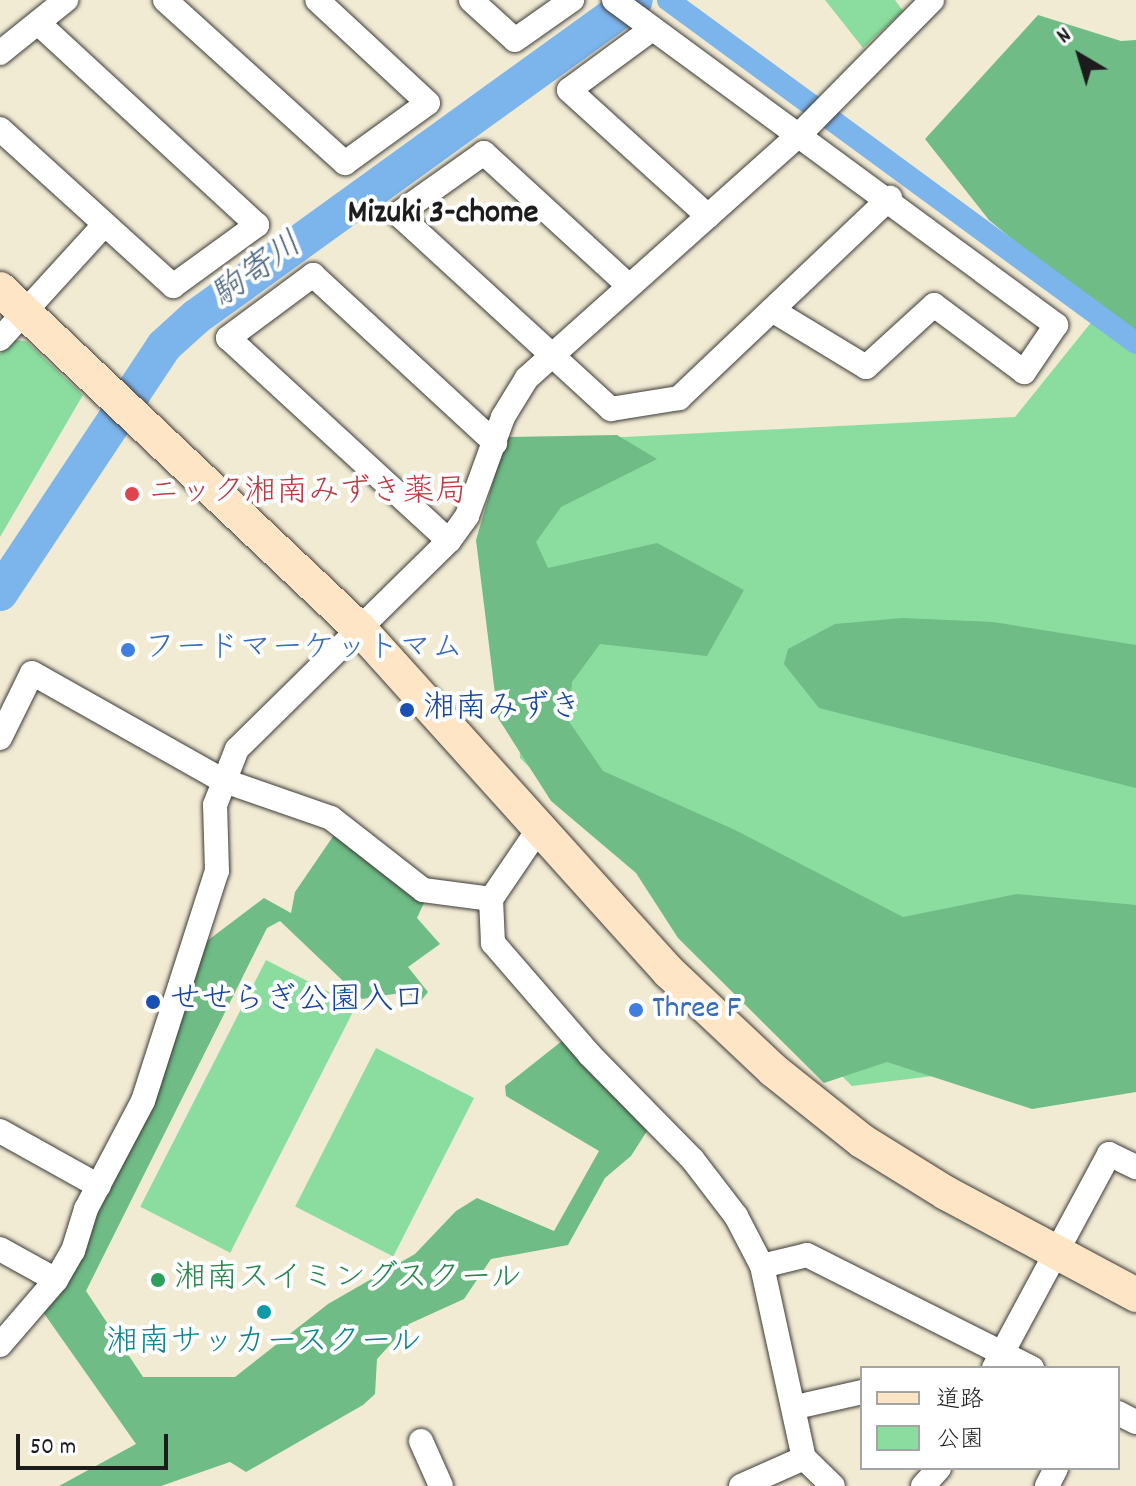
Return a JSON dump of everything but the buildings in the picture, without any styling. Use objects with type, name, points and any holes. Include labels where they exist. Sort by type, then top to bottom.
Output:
[{"type":"street","points":[[0,53],[66,0]]},
{"type":"street","points":[[165,0],[345,163],[428,103],[317,0]]},
{"type":"street","points":[[471,0],[515,40],[572,0]]},
{"type":"street","points":[[614,0],[890,198],[1056,325],[1024,372],[934,305],[866,367],[772,310]]},
{"type":"street","points":[[0,1345],[56,1280],[99,1186],[143,1101],[217,871],[215,805],[222,780],[253,730],[449,541],[473,505],[512,398],[551,355],[800,134],[932,0]]},
{"type":"street","points":[[0,129],[173,286],[257,225],[38,23]]},
{"type":"street","points":[[645,24],[569,90],[708,216]]},
{"type":"street","points":[[629,286],[484,153],[398,214],[611,409],[679,398],[890,198]]},
{"type":"street","points":[[0,339],[104,225]]},
{"type":"street","points":[[449,541],[228,338],[313,275],[495,443]]},
{"type":"street","points":[[0,289],[360,629],[669,972],[773,1070],[862,1141],[1052,1252],[1136,1295]]},
{"type":"street","points":[[0,738],[32,673],[222,780],[331,818],[423,890],[491,899]]},
{"type":"street","points":[[540,827],[491,899],[493,943],[589,1054],[693,1160],[736,1216],[762,1266],[796,1407],[804,1458],[833,1486]]},
{"type":"street","points":[[0,1131],[99,1186]]},
{"type":"street","points":[[998,1360],[1052,1252],[1109,1154],[1136,1167]]},
{"type":"street","points":[[0,1249],[56,1280]]},
{"type":"street","points":[[762,1266],[807,1255],[998,1360],[1024,1366]]},
{"type":"street","points":[[796,1407],[860,1392]]},
{"type":"street","points":[[421,1441],[441,1486]]},
{"type":"street","points":[[741,1486],[804,1458]]},
{"type":"street","points":[[923,1486],[937,1470]]},
{"type":"green space","points":[[825,0],[895,0],[903,11],[863,48]]},
{"type":"green space","points":[[1038,15],[1121,41],[1136,40],[1136,342],[989,220],[925,139]]},
{"type":"green space","points":[[1136,295],[1136,1051],[852,1086],[520,758],[506,443],[1015,417],[1110,299]]},
{"type":"green space","points":[[13,340],[26,341],[83,395],[0,537],[0,354]]},
{"type":"green space","points":[[617,435],[657,459],[561,507],[536,542],[548,568],[657,543],[744,590],[707,656],[600,644],[572,682],[568,720],[603,771],[735,830],[903,917],[1017,894],[1136,905],[1136,1092],[1032,1109],[887,1062],[824,1083],[678,938],[636,873],[551,801],[498,718],[476,540],[506,437]]},
{"type":"green space","points":[[902,618],[993,622],[1136,645],[1136,788],[819,708],[784,664],[788,649],[835,624]]},
{"type":"green space","points":[[336,832],[424,903],[417,918],[440,944],[408,967],[428,992],[420,1002],[406,992],[362,999],[280,921],[267,928],[86,1291],[143,1377],[235,1377],[328,1304],[415,1254],[456,1211],[477,1198],[554,1231],[599,1151],[506,1096],[505,1086],[567,1037],[647,1131],[631,1156],[605,1178],[568,1245],[491,1259],[464,1299],[409,1324],[377,1359],[375,1394],[363,1405],[246,1472],[230,1462],[161,1486],[59,1486],[136,1444],[43,1312],[58,1297],[82,1252],[203,944],[264,898],[291,913],[295,892]]},
{"type":"green space","points":[[266,960],[356,1006],[230,1253],[140,1207]]},
{"type":"green space","points":[[376,1048],[474,1098],[393,1257],[295,1207]]},
{"type":"waterway","name":"駒寄川","points":[[0,593],[164,346],[196,317],[635,0]]},
{"type":"waterway","points":[[668,0],[1136,343]]},
{"type":"place","name":"ニック湘南みずき薬局","points":[[132,494]]},
{"type":"place","name":"フードマーケットマム","points":[[128,650]]},
{"type":"place","name":"湘南みずき","points":[[407,710]]},
{"type":"place","name":"せせらぎ公園入口","points":[[153,1002]]},
{"type":"place","name":"Three F","points":[[636,1010]]},
{"type":"place","name":"湘南スイミングスクール","points":[[158,1280]]},
{"type":"place","name":"湘南サッカースクール","points":[[264,1312]]},
{"type":"district","name":"Mizuki 3-chome","points":[[443,215]]}]
